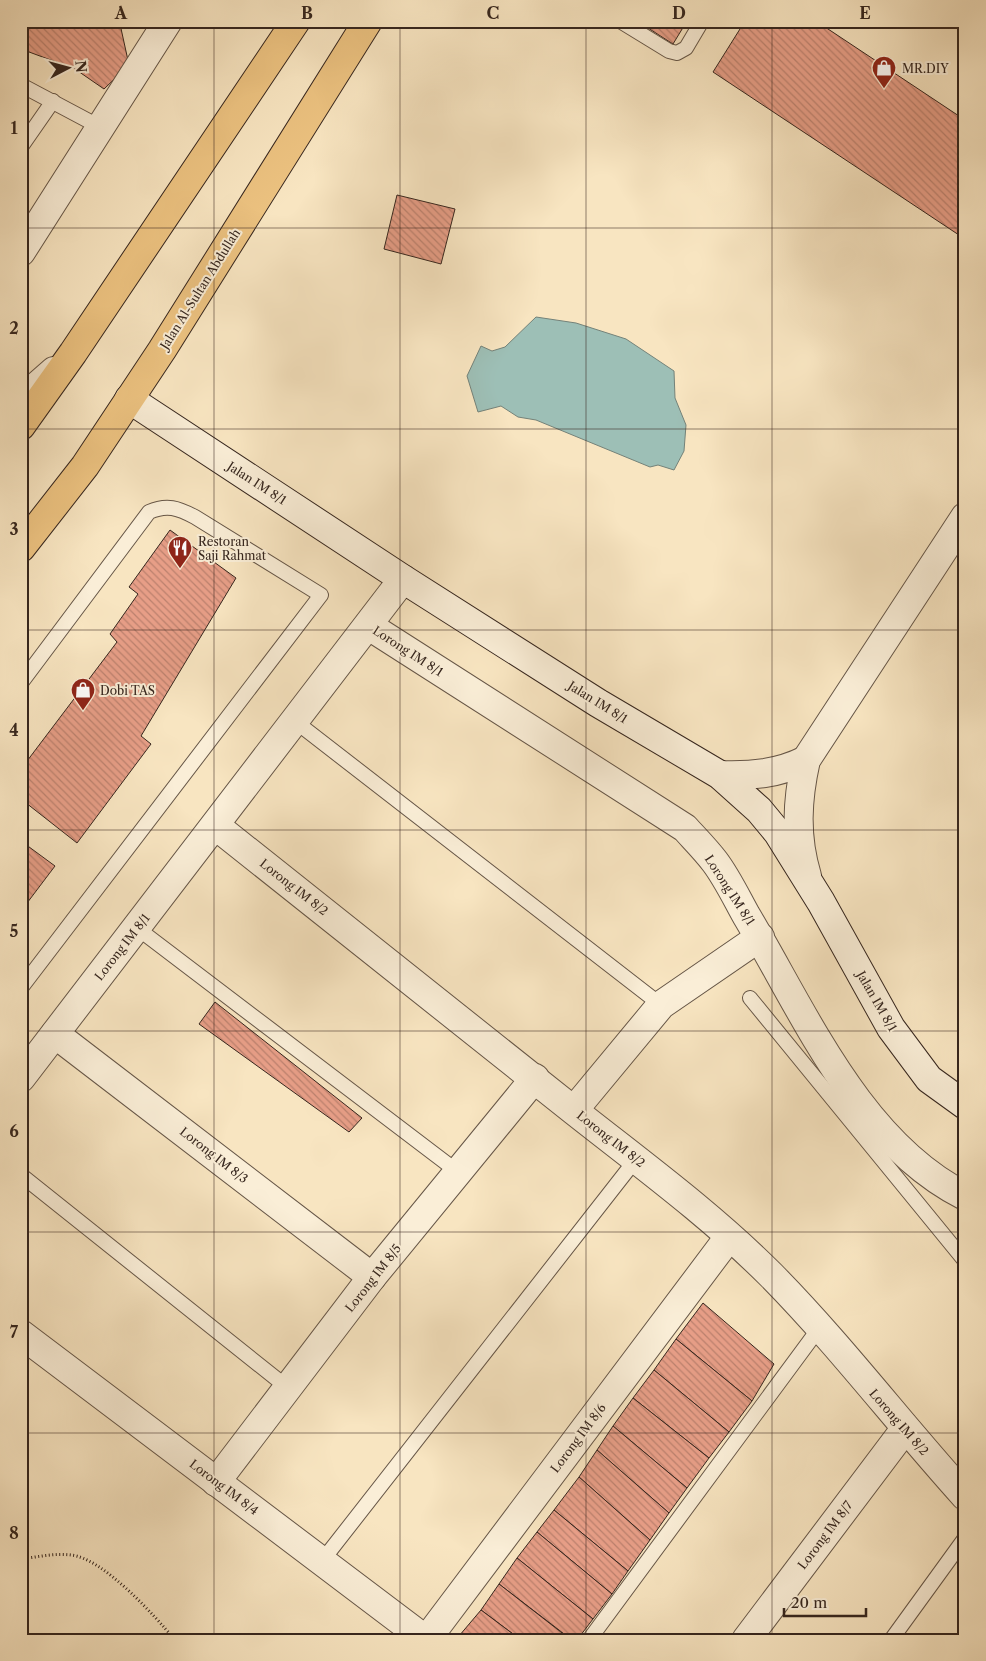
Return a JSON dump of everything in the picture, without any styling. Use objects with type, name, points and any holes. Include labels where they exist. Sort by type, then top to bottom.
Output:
[{"type":"main road","points":[[21,426],[73,353],[296,21]]},
{"type":"main road","name":"Jalan Al-Sultan Abdullah","points":[[21,548],[85,466],[368,21]]},
{"type":"street","points":[[21,252],[168,21]]},
{"type":"street","points":[[21,400],[73,353]]},
{"type":"street","name":"Jalan IM 8/1","points":[[129,399],[598,703],[720,775],[769,820],[810,885],[891,1028],[929,1079],[965,1105]]},
{"type":"street","points":[[810,885],[800,850],[797,824],[800,786],[806,760],[965,517]]},
{"type":"street","name":"Lorong IM 8/1","points":[[21,1078],[404,579]]},
{"type":"street","name":"Lorong IM 8/1","points":[[369,626],[684,828],[715,863],[760,937],[818,1041],[864,1110],[904,1153],[944,1186],[965,1196]]},
{"type":"street","points":[[720,775],[745,776],[769,773],[806,760]]},
{"type":"street","name":"Lorong IM 8/2","points":[[216,826],[636,1158],[729,1237],[770,1274],[820,1328],[905,1429],[965,1496]]},
{"type":"street","points":[[574,1110],[661,1005],[760,937]]},
{"type":"street","name":"Lorong IM 8/3","points":[[55,1034],[372,1277]]},
{"type":"street","name":"Lorong IM 8/5","points":[[216,1482],[372,1277],[535,1078]]},
{"type":"street","name":"Lorong IM 8/6","points":[[427,1640],[729,1237]]},
{"type":"street","name":"Lorong IM 8/4","points":[[21,1334],[427,1640]]},
{"type":"street","name":"Lorong IM 8/7","points":[[746,1640],[905,1429]]},
{"type":"lane","points":[[620,21],[669,51],[678,53],[686,48],[702,21]]},
{"type":"lane","points":[[21,85],[100,127]]},
{"type":"lane","points":[[24,140],[53,101]]},
{"type":"lane","points":[[21,683],[149,512],[162,506],[179,508],[322,595],[21,988]]},
{"type":"lane","points":[[296,722],[661,1005]]},
{"type":"lane","points":[[137,928],[458,1172]]},
{"type":"lane","points":[[750,998],[965,1261]]},
{"type":"lane","points":[[322,1561],[636,1158]]},
{"type":"lane","points":[[21,1175],[288,1388]]},
{"type":"lane","points":[[589,1640],[820,1328]]},
{"type":"lane","points":[[891,1640],[965,1538]]},
{"type":"path","points":[[21,1560],[73,1555],[106,1571],[152,1612],[175,1640]]},
{"type":"water","points":[[536,317],[576,323],[626,339],[674,371],[675,398],[686,425],[684,451],[674,470],[658,465],[650,467],[536,420],[518,417],[501,406],[478,412],[467,376],[481,346],[492,351],[505,347]]},
{"type":"building","points":[[21,21],[68,21],[87,27],[120,24],[129,65],[104,89],[75,69],[21,49]]},
{"type":"building","points":[[637,21],[687,21],[673,44]]},
{"type":"building","points":[[745,21],[816,21],[965,120],[965,239],[713,72]]},
{"type":"building","points":[[397,195],[455,209],[441,264],[384,249]]},
{"type":"building","points":[[170,530],[236,578],[141,736],[151,744],[77,843],[21,799],[21,769],[117,642],[110,634],[138,594],[129,587]]},
{"type":"building","points":[[21,841],[55,866],[21,911]]},
{"type":"building","points":[[215,1002],[362,1118],[349,1132],[199,1024]]},
{"type":"building","points":[[703,1303],[774,1364],[752,1401],[676,1339]]},
{"type":"building","points":[[676,1339],[752,1401],[729,1432],[654,1370]]},
{"type":"building","points":[[654,1370],[729,1432],[709,1458],[633,1398]]},
{"type":"building","points":[[633,1398],[709,1458],[687,1488],[613,1426]]},
{"type":"building","points":[[613,1426],[687,1488],[669,1513],[597,1450]]},
{"type":"building","points":[[597,1450],[669,1513],[650,1540],[579,1477]]},
{"type":"building","points":[[579,1477],[650,1540],[628,1571],[554,1510]]},
{"type":"building","points":[[554,1510],[628,1571],[612,1594],[537,1532]]},
{"type":"building","points":[[537,1532],[612,1594],[593,1619],[517,1558]]},
{"type":"building","points":[[517,1558],[593,1619],[577,1640],[572,1640],[499,1584]]},
{"type":"building","points":[[499,1584],[566,1636],[563,1640],[521,1640],[481,1610]]},
{"type":"building","points":[[481,1610],[521,1640],[464,1640],[459,1636]]},
{"type":"place","name":"MR.DIY","points":[[884,89]]},
{"type":"place","name":"Restoran Saji Rahmat","points":[[180,569]]},
{"type":"place","name":"Dobi TAS","points":[[83,711]]}]
